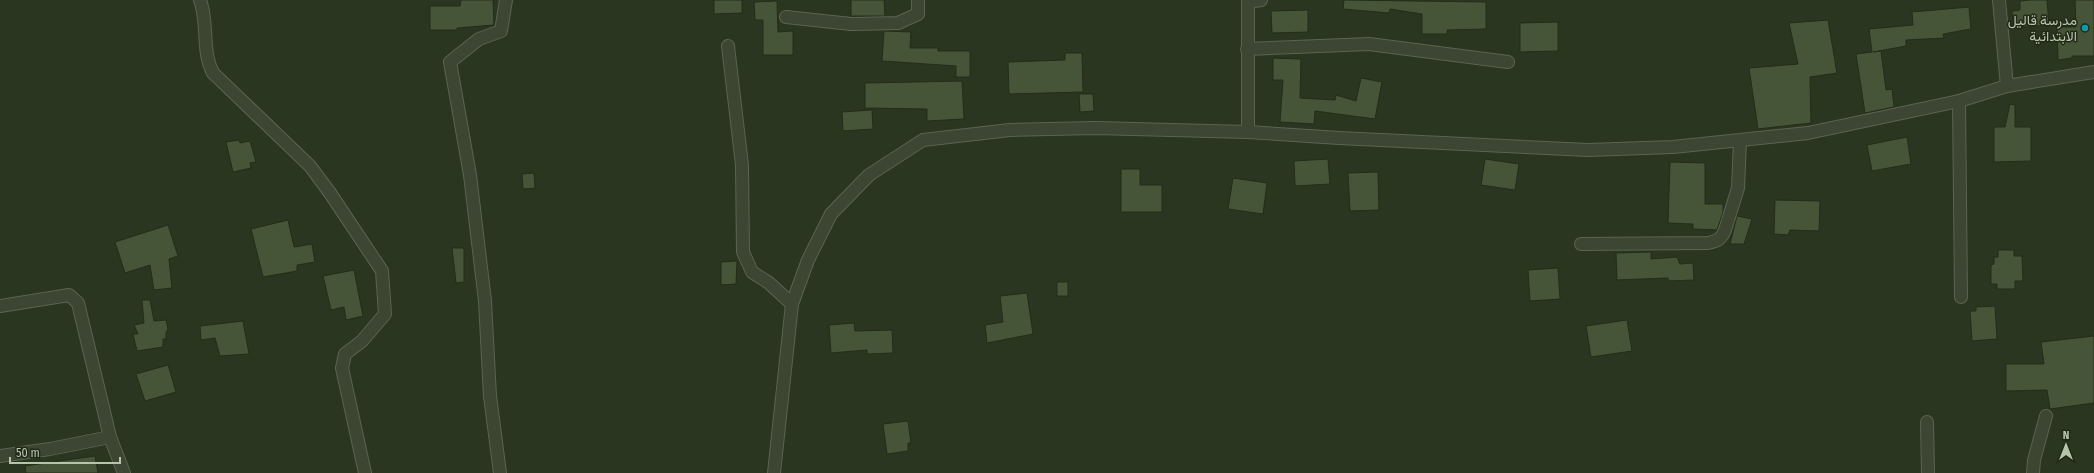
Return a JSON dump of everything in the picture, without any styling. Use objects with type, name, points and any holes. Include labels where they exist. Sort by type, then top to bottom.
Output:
[{"type":"street","points":[[200,0],[203,9],[208,62],[213,73],[310,166],[382,272],[385,314],[362,341],[345,354],[342,368],[365,473]]},
{"type":"street","points":[[500,473],[490,396],[485,301],[470,175],[450,62],[479,39],[501,31],[506,0]]},
{"type":"street","points":[[786,17],[851,24],[898,23],[918,14],[918,0]]},
{"type":"street","points":[[1248,132],[1248,1],[1261,0]]},
{"type":"street","points":[[1999,0],[2007,86]]},
{"type":"street","points":[[1248,49],[1369,44],[1508,62]]},
{"type":"street","points":[[728,46],[742,165],[743,252],[752,272],[769,283],[792,304]]},
{"type":"street","points":[[774,473],[792,304],[808,260],[831,214],[868,175],[923,140],[1010,130],[1095,128],[1248,132],[1588,150],[1673,147],[1808,132],[1959,101],[2007,86],[2094,72]]},
{"type":"street","points":[[1959,101],[1961,296]]},
{"type":"street","points":[[1581,244],[1708,243],[1717,241],[1722,237],[1738,188],[1740,140]]},
{"type":"street","points":[[0,306],[69,295],[78,303],[110,437],[124,473]]},
{"type":"street","points":[[2033,473],[2034,460],[2046,416]]},
{"type":"street","points":[[1927,422],[1928,473]]},
{"type":"street","points":[[0,456],[50,449],[110,437]]},
{"type":"building","points":[[461,0],[493,0],[494,25],[457,28],[457,30],[430,30],[430,6],[460,6]]},
{"type":"building","points":[[714,0],[742,0],[742,13],[714,14]]},
{"type":"building","points":[[851,0],[884,0],[885,16],[851,16]]},
{"type":"building","points":[[1344,0],[1486,2],[1486,29],[1447,30],[1447,34],[1422,34],[1422,14],[1390,9],[1389,13],[1343,9]]},
{"type":"building","points":[[2047,0],[2049,25],[2013,28],[2012,11],[2020,10],[2020,1]]},
{"type":"building","name":"مدرسة قاليل الابتدائية","points":[[2075,0],[2094,0],[2094,56],[2072,56],[2072,58],[2058,60],[2057,27],[2076,27]]},
{"type":"building","points":[[777,1],[778,32],[793,31],[793,55],[763,55],[763,20],[755,20],[754,2]]},
{"type":"building","points":[[1969,7],[1971,29],[1943,34],[1944,38],[1906,40],[1906,46],[1873,52],[1881,51],[1886,90],[1892,89],[1894,107],[1865,113],[1856,54],[1872,52],[1869,29],[1913,25],[1912,12]]},
{"type":"building","points":[[1308,10],[1308,32],[1272,33],[1271,11]]},
{"type":"building","points":[[1828,20],[1837,73],[1810,77],[1811,123],[1758,129],[1749,68],[1798,64],[1789,23]]},
{"type":"building","points":[[1558,22],[1558,51],[1520,52],[1520,23]]},
{"type":"building","points":[[884,31],[911,32],[910,48],[938,48],[938,51],[970,51],[970,77],[956,77],[956,66],[882,61]]},
{"type":"building","points":[[1065,53],[1082,53],[1083,92],[1009,94],[1008,62],[1065,60]]},
{"type":"building","points":[[1273,58],[1301,59],[1300,98],[1335,100],[1336,95],[1356,101],[1361,78],[1382,82],[1375,119],[1315,111],[1314,124],[1280,122],[1283,80],[1273,80]]},
{"type":"building","points":[[962,81],[964,119],[927,121],[927,109],[865,108],[865,83]]},
{"type":"building","points":[[1079,94],[1093,94],[1094,111],[1080,112]]},
{"type":"building","points":[[2010,104],[2015,105],[2015,127],[2031,127],[2031,161],[1994,162],[1994,127],[2005,127]]},
{"type":"building","points":[[872,110],[873,129],[843,131],[842,112]]},
{"type":"building","points":[[1907,137],[1911,164],[1872,171],[1867,145]]},
{"type":"building","points":[[239,140],[240,143],[250,141],[256,162],[250,163],[251,168],[233,172],[226,142]]},
{"type":"building","points":[[1328,159],[1330,184],[1295,186],[1294,161]]},
{"type":"building","points":[[1485,159],[1519,164],[1515,190],[1481,185]]},
{"type":"building","points":[[1670,162],[1705,163],[1705,204],[1723,204],[1723,212],[1717,230],[1693,229],[1693,224],[1668,223]]},
{"type":"building","points":[[1121,169],[1140,169],[1140,185],[1162,185],[1162,212],[1121,212]]},
{"type":"building","points":[[1378,172],[1379,210],[1350,211],[1348,173]]},
{"type":"building","points":[[534,173],[535,188],[523,189],[522,174]]},
{"type":"building","points":[[1233,178],[1267,183],[1263,214],[1228,209]]},
{"type":"building","points":[[1775,200],[1820,201],[1819,231],[1790,230],[1788,235],[1774,234]]},
{"type":"building","points":[[1737,216],[1752,219],[1744,244],[1730,244]]},
{"type":"building","points":[[288,220],[294,247],[312,244],[315,262],[297,265],[297,271],[263,277],[251,229]]},
{"type":"building","points":[[168,225],[178,256],[169,259],[172,288],[154,290],[150,265],[125,273],[115,242]]},
{"type":"building","points":[[452,248],[464,248],[464,282],[456,283]]},
{"type":"building","points":[[1998,250],[2014,250],[2014,256],[2022,256],[2023,281],[2015,281],[2015,289],[1997,289],[1997,284],[1991,284],[1991,265],[1994,264],[1994,257],[1998,257]]},
{"type":"building","points":[[1651,252],[1651,259],[1677,257],[1680,264],[1693,263],[1694,280],[1668,281],[1668,278],[1617,280],[1616,253]]},
{"type":"building","points":[[737,261],[736,284],[721,285],[721,262]]},
{"type":"building","points":[[1558,268],[1560,299],[1530,301],[1528,270]]},
{"type":"building","points":[[354,270],[363,316],[346,320],[344,307],[331,310],[323,276]]},
{"type":"building","points":[[1057,282],[1068,282],[1068,296],[1057,296]]},
{"type":"building","points":[[1027,293],[1033,334],[987,343],[985,325],[1003,322],[1000,296]]},
{"type":"building","points":[[142,300],[150,300],[154,321],[166,320],[168,329],[166,332],[166,339],[163,339],[163,347],[137,351],[133,334],[138,334],[134,325],[144,323]]},
{"type":"building","points":[[1995,306],[1997,339],[1972,341],[1970,311],[1976,311],[1976,307]]},
{"type":"building","points":[[1627,320],[1632,351],[1591,357],[1586,326]]},
{"type":"building","points":[[243,321],[249,354],[220,356],[215,338],[201,340],[200,326]]},
{"type":"building","points":[[854,323],[855,331],[892,330],[893,353],[867,354],[867,350],[831,353],[829,325]]},
{"type":"building","points":[[2094,336],[2094,403],[2050,409],[2047,390],[2006,391],[2006,364],[2044,364],[2041,342]]},
{"type":"building","points":[[168,365],[176,392],[145,401],[136,374]]},
{"type":"building","points":[[908,421],[911,443],[908,443],[908,451],[887,454],[883,424]]},
{"type":"building","points":[[95,456],[98,473],[26,473],[25,466]]},
{"type":"place","name":"مدرسة قاليل الابتدائية","points":[[2085,28]]}]
